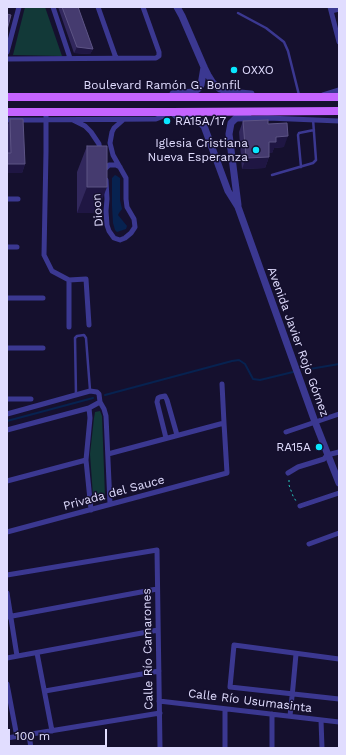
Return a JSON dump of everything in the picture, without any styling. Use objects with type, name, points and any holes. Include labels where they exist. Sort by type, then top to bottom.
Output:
[{"type":"main road","name":"Boulevard Ramón G. Bonfil","points":[[7,97],[339,97]]},
{"type":"main road","points":[[7,100],[36,98]]},
{"type":"main road","points":[[7,112],[46,115],[172,112],[339,111]]},
{"type":"street","points":[[7,52],[19,7]]},
{"type":"street","points":[[53,7],[70,58]]},
{"type":"street","points":[[98,7],[116,58]]},
{"type":"street","points":[[7,59],[156,58],[159,56],[159,52],[143,7]]},
{"type":"street","points":[[177,7],[208,76],[213,83],[220,89],[229,92],[273,97]]},
{"type":"street","points":[[180,7],[181,16]]},
{"type":"street","points":[[339,9],[331,9],[339,42]]},
{"type":"street","points":[[134,97],[193,92],[201,85],[204,67]]},
{"type":"street","name":"Boulevard Ramón G. Bonfil","points":[[316,97],[339,90]]},
{"type":"street","points":[[7,120],[46,115],[73,120],[156,119],[172,112]]},
{"type":"street","name":"Avenida Javier Rojo Gómez","points":[[172,112],[178,117],[186,116],[196,119],[204,126],[228,191],[238,207],[315,422],[339,483]]},
{"type":"street","points":[[234,120],[237,117],[254,112]]},
{"type":"street","points":[[46,115],[44,255],[52,271],[69,280],[86,279],[89,325]]},
{"type":"street","points":[[234,120],[268,118],[339,120]]},
{"type":"street","points":[[73,120],[85,126],[91,132],[99,144],[101,154]]},
{"type":"street","points":[[99,144],[110,143],[114,128],[123,120]]},
{"type":"street","name":"Avenida Javier Rojo Gómez","points":[[234,120],[231,123],[229,134],[238,207]]},
{"type":"street","name":"Dioon","points":[[110,143],[113,155],[120,167],[126,178],[127,207],[134,219],[135,227],[131,233],[120,240],[114,238],[109,231],[107,224],[107,184],[104,167],[116,165],[120,167]]},
{"type":"street","points":[[7,198],[18,198]]},
{"type":"street","points":[[7,247],[17,247]]},
{"type":"street","points":[[69,280],[69,327]]},
{"type":"street","points":[[7,298],[43,298]]},
{"type":"street","points":[[7,348],[43,348]]},
{"type":"street","points":[[108,454],[224,423],[222,384]]},
{"type":"street","points":[[7,414],[90,391],[100,394],[100,402],[106,416],[110,504]]},
{"type":"street","points":[[166,438],[157,402],[158,398],[160,397],[165,396],[167,400],[177,435]]},
{"type":"street","points":[[7,400],[31,399]]},
{"type":"street","points":[[7,430],[88,408],[100,402]]},
{"type":"street","points":[[88,408],[90,418],[86,460],[91,510]]},
{"type":"street","points":[[286,432],[339,414]]},
{"type":"street","name":"Privada del Sauce","points":[[7,532],[227,473],[224,423]]},
{"type":"street","points":[[288,473],[298,467],[339,452]]},
{"type":"street","points":[[7,481],[86,460]]},
{"type":"street","points":[[300,506],[339,493]]},
{"type":"street","points":[[309,544],[339,533]]},
{"type":"street","name":"Calle Río Camarones","points":[[7,575],[157,550],[160,748]]},
{"type":"street","points":[[9,617],[157,589]]},
{"type":"street","points":[[7,592],[9,617],[17,656]]},
{"type":"street","points":[[7,658],[158,630]]},
{"type":"street","points":[[339,659],[234,645],[230,687],[339,699]]},
{"type":"street","points":[[37,653],[52,731]]},
{"type":"street","points":[[290,716],[296,654]]},
{"type":"street","points":[[45,691],[159,671]]},
{"type":"street","points":[[7,684],[8,698],[17,736]]},
{"type":"street","name":"Calle Río Usumasinta","points":[[160,701],[339,722]]},
{"type":"street","points":[[225,709],[225,748]]},
{"type":"street","points":[[7,738],[160,713]]},
{"type":"street","points":[[272,714],[272,748]]},
{"type":"street","points":[[321,720],[322,748]]},
{"type":"street","points":[[29,735],[31,748]]},
{"type":"lane","points":[[238,13],[266,28],[284,42],[288,51],[300,97]]},
{"type":"lane","points":[[272,175],[313,163],[316,160],[312,119]]},
{"type":"lane","points":[[301,167],[298,135],[299,133],[314,130]]},
{"type":"lane","points":[[76,396],[75,338],[77,336],[84,335],[86,338],[90,391]]},
{"type":"path","points":[[288,473],[289,485],[293,496],[300,506]]},
{"type":"green space","points":[[25,7],[45,7],[62,56],[13,55]]},
{"type":"green space","points":[[100,411],[102,416],[105,496],[104,500],[100,502],[95,500],[93,496],[90,454],[95,412]]},
{"type":"water","points":[[115,175],[120,178],[120,200],[122,209],[118,215],[127,226],[126,229],[117,232],[113,223],[112,206],[112,178]]},
{"type":"building","points":[[62,7],[78,7],[93,49],[77,47]]},
{"type":"building","points":[[7,14],[11,15],[7,30]]},
{"type":"building","points":[[10,119],[23,119],[25,164],[7,164],[7,153],[11,153]]},
{"type":"building","points":[[268,120],[268,124],[287,123],[288,136],[276,137],[276,142],[269,142],[269,157],[246,158],[243,121]]},
{"type":"building","points":[[87,146],[107,146],[107,187],[87,187]]},
{"type":"waterway","points":[[105,395],[239,360],[245,364],[253,379],[260,380],[293,372]]},
{"type":"waterway","points":[[304,370],[339,364]]},
{"type":"waterway","points":[[7,421],[93,398]]},
{"type":"place","name":"OXXO","points":[[234,70]]},
{"type":"place","name":"RA15A/17","points":[[167,121]]},
{"type":"place","name":"Iglesia Cristiana Nueva Esperanza","points":[[256,150]]},
{"type":"place","name":"RA15A","points":[[319,447]]}]
